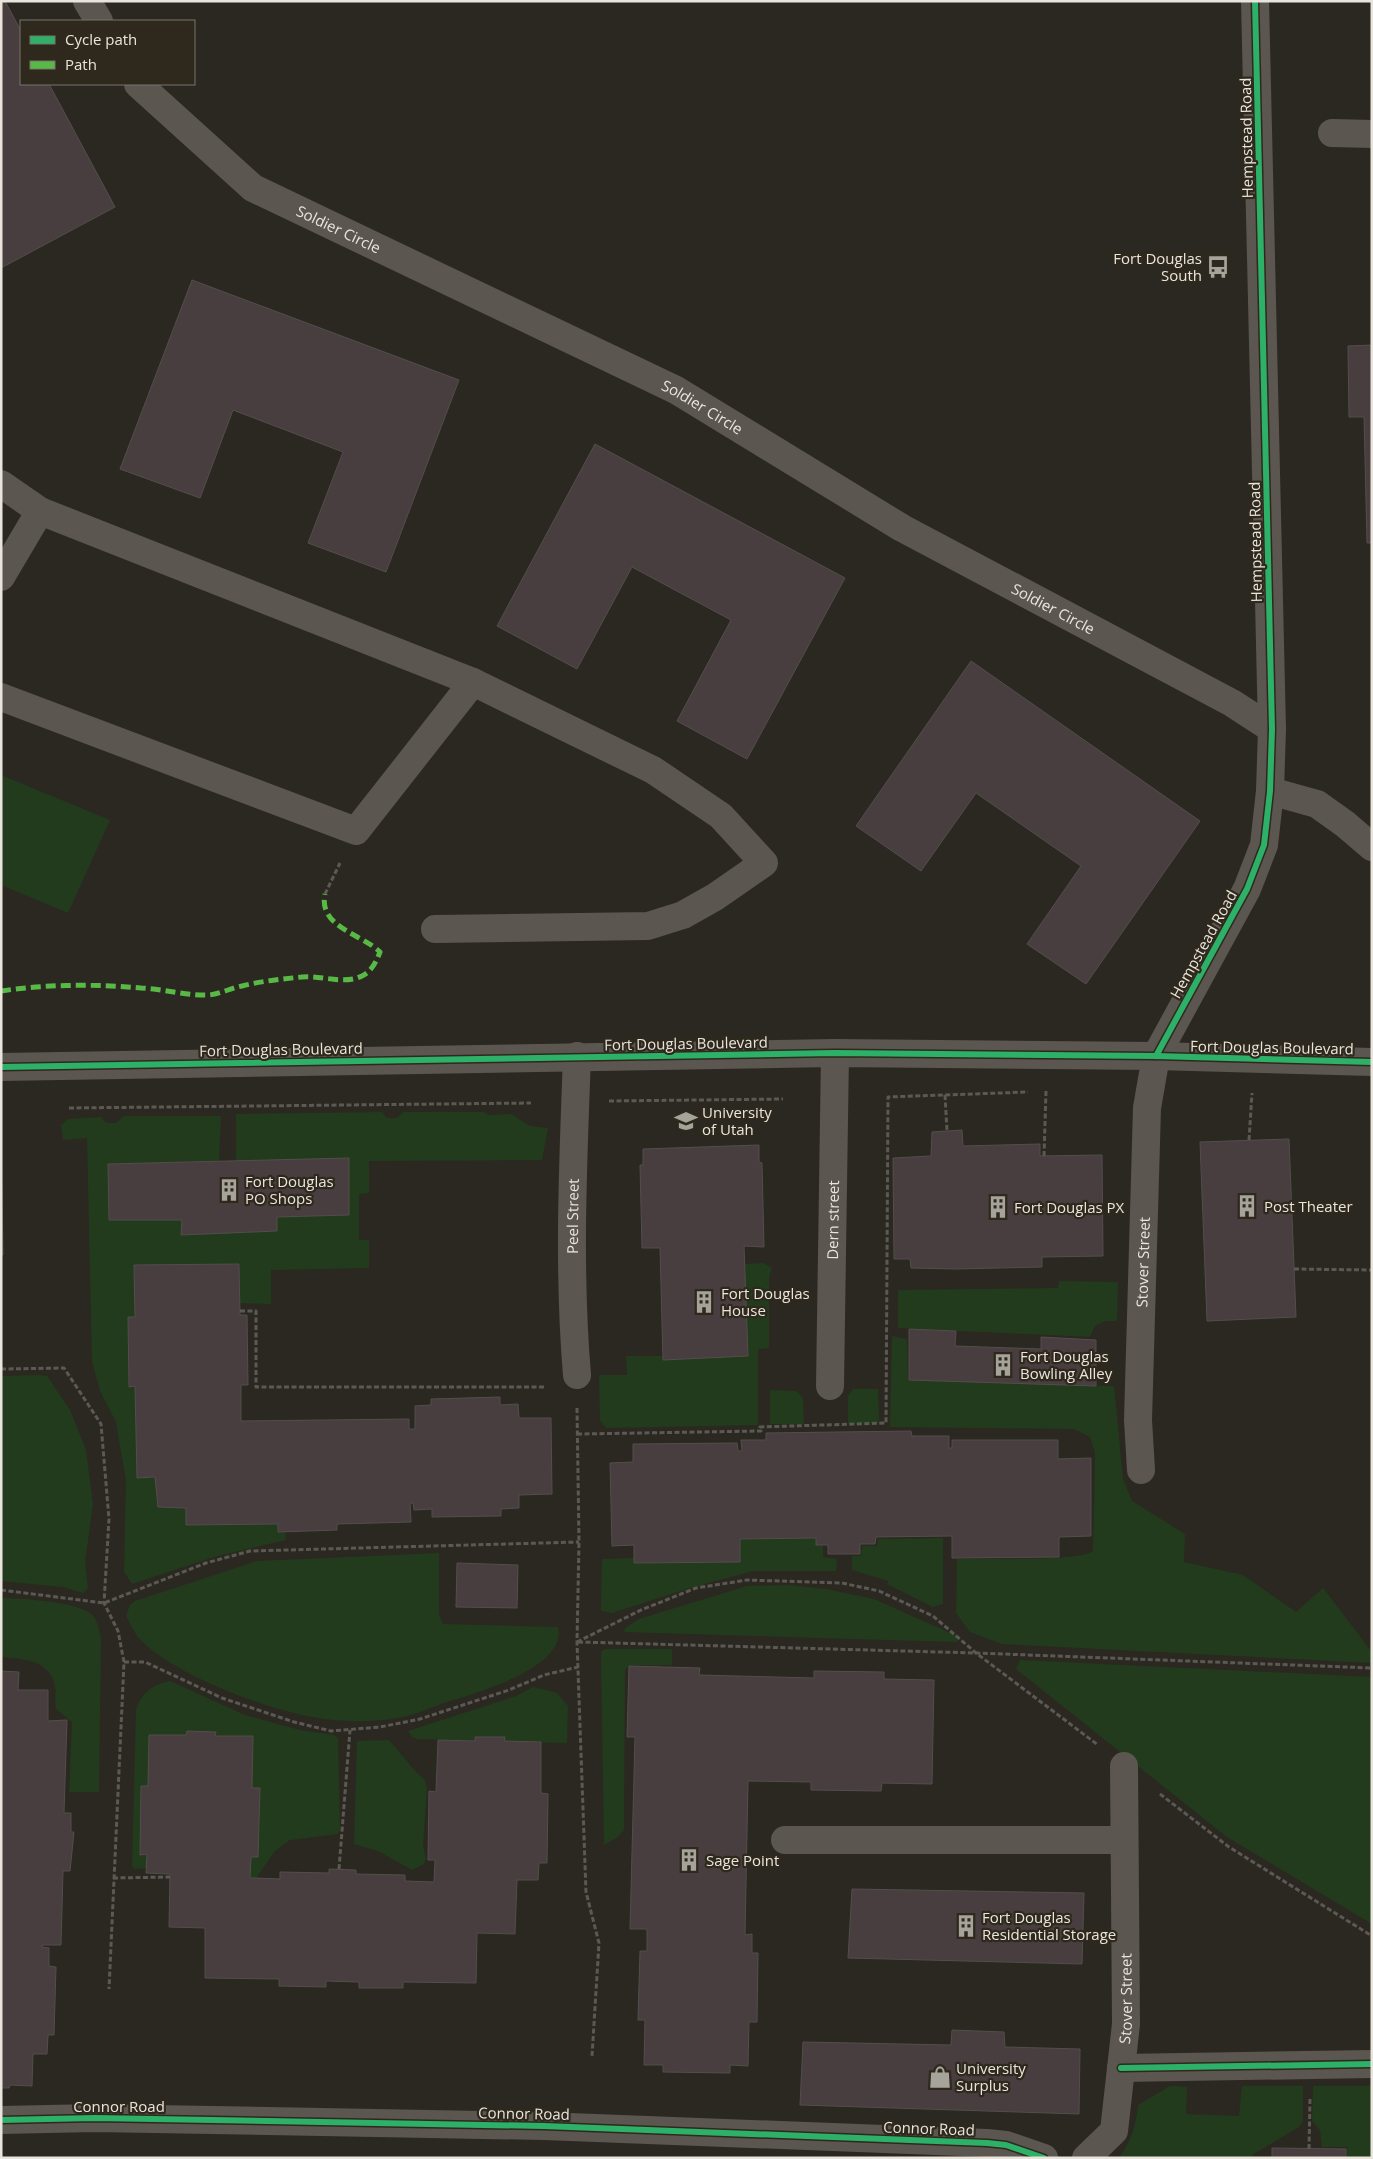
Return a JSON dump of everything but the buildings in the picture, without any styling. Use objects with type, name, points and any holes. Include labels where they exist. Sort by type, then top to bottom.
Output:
[{"type":"street","points":[[87,1],[98,20]]},
{"type":"street","name":"Hempstead Road","points":[[1156,1056],[1247,889],[1264,845],[1270,791],[1272,729],[1255,1]]},
{"type":"street","name":"Soldier Circle","points":[[139,85],[252,188],[676,390],[902,528],[1232,703],[1272,729]]},
{"type":"street","points":[[1332,133],[1372,134]]},
{"type":"street","points":[[1,484],[40,511],[473,682],[653,770],[720,816],[764,862],[715,897],[683,915],[648,926],[435,929]]},
{"type":"street","points":[[2,575],[40,511]]},
{"type":"street","points":[[1,697],[356,831],[473,682]]},
{"type":"street","points":[[1270,791],[1316,804],[1345,824],[1372,847]]},
{"type":"street","name":"Fort Douglas Boulevard","points":[[1,1066],[577,1056],[835,1054],[1156,1056],[1372,1062]]},
{"type":"street","name":"Dern street","points":[[830,1386],[835,1054]]},
{"type":"street","name":"Peel Street","points":[[577,1056],[571,1206],[573,1324],[577,1381]]},
{"type":"street","name":"Stover Street","points":[[1141,1470],[1138,1420],[1147,1108],[1156,1056]]},
{"type":"street","name":"Stover Street","points":[[1086,2158],[1114,2131],[1126,2024],[1124,1766]]},
{"type":"street","points":[[785,1840],[1124,1840]]},
{"type":"street","points":[[1121,2068],[1372,2064]]},
{"type":"street","name":"Connor Road","points":[[1,2120],[95,2118],[544,2126],[988,2143],[1006,2145],[1044,2158]]},
{"type":"path","points":[[1249,1140],[1252,1089]]},
{"type":"path","points":[[578,1434],[761,1431],[760,1427],[886,1423],[888,1097],[1055,1091]]},
{"type":"path","points":[[1044,1156],[1046,1092]]},
{"type":"path","points":[[945,1095],[947,1131]]},
{"type":"path","points":[[602,1101],[783,1099]]},
{"type":"path","points":[[69,1108],[531,1103]]},
{"type":"path","points":[[1294,1269],[1372,1270]]},
{"type":"path","points":[[240,1311],[256,1311],[256,1387],[577,1381],[579,1542],[577,1642],[586,1892],[599,1943],[592,2056]]},
{"type":"path","points":[[1,1369],[64,1368],[101,1424],[109,1519],[104,1603],[118,1631],[124,1662],[108,1989]]},
{"type":"path","points":[[1,1590],[104,1603],[206,1563],[250,1550],[579,1542]]},
{"type":"path","points":[[577,1642],[641,1610],[696,1588],[747,1580],[842,1584],[879,1591],[934,1616],[976,1653],[1229,1847],[1372,1936]]},
{"type":"path","points":[[577,1642],[976,1653],[1372,1668]]},
{"type":"path","points":[[124,1662],[145,1662],[222,1698],[331,1732],[380,1727],[420,1719],[509,1690],[544,1675],[578,1668]]},
{"type":"path","points":[[339,1869],[350,1730]]},
{"type":"path","points":[[113,1878],[170,1877]]},
{"type":"path","points":[[1309,2148],[1310,2066]]},
{"type":"green space","points":[[1,775],[110,820],[68,913],[1,885]]},
{"type":"green space","points":[[382,1112],[387,1118],[397,1118],[403,1112],[511,1114],[530,1126],[548,1128],[542,1160],[369,1161],[369,1193],[359,1194],[359,1240],[369,1240],[369,1268],[271,1270],[271,1304],[240,1303],[239,1264],[134,1265],[135,1317],[128,1317],[129,1386],[135,1387],[137,1477],[156,1478],[158,1507],[186,1508],[186,1525],[278,1524],[278,1532],[285,1532],[286,1540],[214,1557],[132,1584],[124,1572],[126,1481],[116,1422],[100,1391],[92,1361],[87,1138],[63,1140],[61,1125],[68,1119],[101,1117],[106,1123],[116,1123],[124,1116],[221,1116],[219,1161],[108,1164],[109,1220],[182,1220],[182,1235],[277,1231],[277,1217],[349,1215],[349,1158],[236,1161],[236,1114]]},
{"type":"green space","points":[[763,1263],[772,1268],[769,1277],[769,1348],[758,1349],[758,1425],[606,1428],[600,1420],[599,1375],[627,1375],[626,1356],[746,1356],[743,1264]]},
{"type":"green space","points":[[1059,1281],[1118,1282],[1117,1321],[1105,1321],[1095,1326],[1090,1337],[898,1328],[898,1290],[1058,1288]]},
{"type":"green space","points":[[892,1336],[907,1339],[908,1379],[1114,1386],[1123,1479],[1132,1501],[1185,1534],[1184,1562],[1243,1575],[1296,1612],[1323,1588],[1372,1652],[1372,1663],[1002,1644],[970,1632],[956,1613],[957,1559],[1070,1557],[1093,1551],[1095,1453],[1090,1437],[1074,1429],[890,1427]]},
{"type":"green space","points":[[1,1376],[47,1376],[70,1410],[86,1450],[93,1504],[85,1562],[88,1588],[83,1593],[63,1587],[1,1581]]},
{"type":"green space","points":[[853,1389],[878,1389],[879,1423],[848,1424],[848,1396]]},
{"type":"green space","points":[[770,1390],[796,1391],[803,1398],[804,1424],[770,1424]]},
{"type":"green space","points":[[816,1538],[816,1545],[823,1545],[823,1557],[837,1559],[836,1571],[753,1571],[690,1588],[612,1613],[601,1611],[602,1559],[634,1558],[635,1563],[740,1562],[740,1539]]},
{"type":"green space","points":[[943,1538],[943,1604],[933,1607],[887,1584],[889,1581],[852,1570],[852,1556],[861,1556],[862,1546],[877,1546],[878,1539]]},
{"type":"green space","points":[[439,1553],[439,1615],[443,1624],[558,1627],[557,1642],[548,1655],[534,1667],[516,1677],[403,1717],[371,1721],[334,1720],[304,1716],[252,1701],[198,1678],[152,1650],[137,1636],[126,1616],[130,1605],[135,1601],[257,1561]]},
{"type":"green space","points":[[788,1585],[826,1589],[874,1599],[959,1637],[957,1642],[624,1632],[625,1628],[639,1619],[747,1586]]},
{"type":"green space","points":[[1,1598],[34,1600],[74,1606],[91,1614],[95,1619],[101,1639],[99,1792],[69,1792],[72,1722],[56,1709],[54,1682],[51,1674],[46,1669],[32,1662],[1,1657]]},
{"type":"green space","points":[[605,1649],[672,1649],[672,1665],[630,1665],[625,1670],[624,1830],[616,1838],[604,1845],[601,1652]]},
{"type":"green space","points":[[1020,1660],[1372,1677],[1372,1924],[1227,1837],[1016,1669]]},
{"type":"green space","points":[[170,1681],[245,1715],[300,1730],[334,1735],[338,1738],[340,1829],[338,1834],[290,1840],[275,1851],[256,1878],[250,1878],[253,1736],[151,1735],[146,1857],[151,1857],[147,1868],[135,1869],[132,1866],[136,1710],[141,1698],[148,1690]]},
{"type":"green space","points":[[533,1687],[557,1693],[568,1706],[567,1743],[418,1739],[412,1737],[408,1731],[516,1696]]},
{"type":"green space","points":[[389,1740],[425,1780],[427,1789],[423,1844],[426,1859],[424,1864],[412,1870],[378,1851],[354,1844],[357,1741]]},
{"type":"green space","points":[[1170,2086],[1187,2087],[1186,2114],[1239,2116],[1242,2086],[1303,2086],[1303,2122],[1299,2127],[1252,2155],[1252,2158],[1119,2158],[1127,2146],[1132,2133],[1138,2105]]},
{"type":"green space","points":[[1313,2086],[1372,2086],[1372,2158],[1347,2158],[1347,2147],[1322,2147],[1320,2130],[1312,2121]]},
{"type":"marked path","points":[[1,991],[36,987],[89,985],[209,995],[250,984],[280,979],[302,977],[340,980],[355,979],[371,969],[380,952],[335,922],[328,914],[325,905],[325,894]]},
{"type":"cycle path","points":[[1156,1056],[1247,889],[1264,845],[1270,791],[1272,729],[1255,1]]},
{"type":"cycle path","points":[[1,1067],[835,1053],[1156,1056],[1372,1062]]},
{"type":"cycle path","points":[[1121,2068],[1372,2064]]},
{"type":"cycle path","points":[[1,2120],[95,2118],[544,2126],[987,2143],[1006,2145],[1044,2158]]},
{"type":"place","name":"Fort Douglas South","points":[[1218,267]]},
{"type":"place","name":"University of Utah","points":[[686,1121]]},
{"type":"place","name":"Fort Douglas PO Shops","points":[[229,1190]]},
{"type":"place","name":"Post Theater","points":[[1247,1206]]},
{"type":"place","name":"Fort Douglas PX","points":[[998,1207]]},
{"type":"place","name":"Fort Douglas House","points":[[704,1302]]},
{"type":"place","name":"Fort Douglas Bowling Alley","points":[[1003,1365]]},
{"type":"place","name":"Sage Point","points":[[689,1860]]},
{"type":"place","name":"Fort Douglas Residential Storage","points":[[966,1926]]},
{"type":"place","name":"University Surplus","points":[[940,2077]]}]
